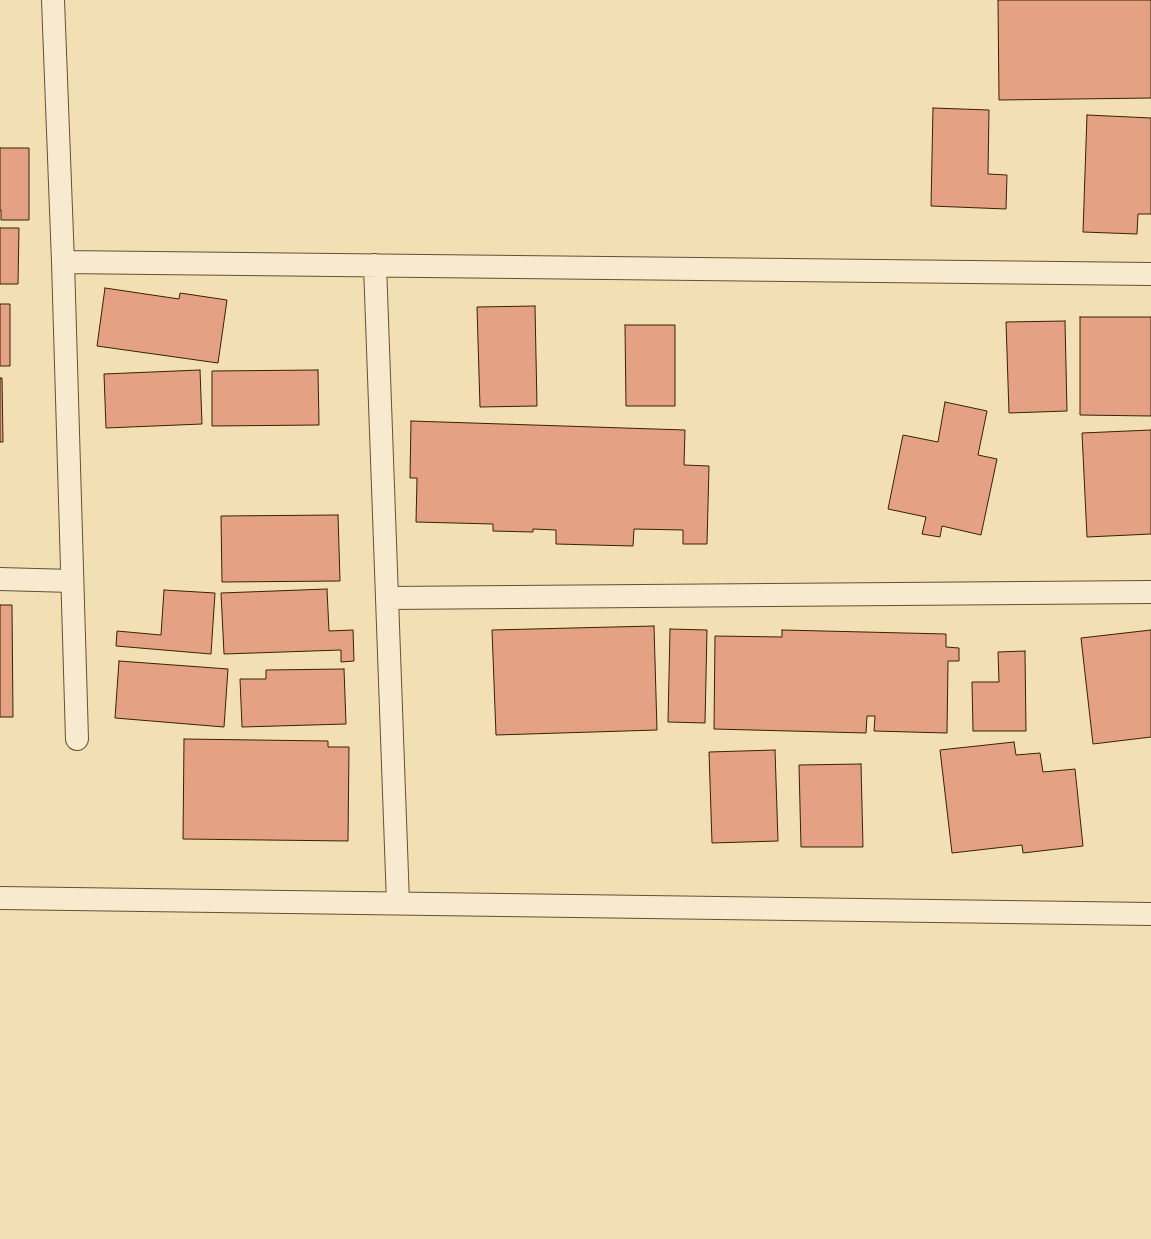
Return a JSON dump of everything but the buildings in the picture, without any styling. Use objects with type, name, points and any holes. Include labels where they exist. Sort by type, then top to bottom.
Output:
[{"type":"street","points":[[53,0],[63,262],[77,739]]},
{"type":"street","points":[[63,262],[1151,274]]},
{"type":"street","points":[[375,265],[398,904]]},
{"type":"street","points":[[0,580],[72,581]]},
{"type":"street","points":[[387,598],[1151,592]]},
{"type":"street","points":[[0,898],[1151,914]]}]
